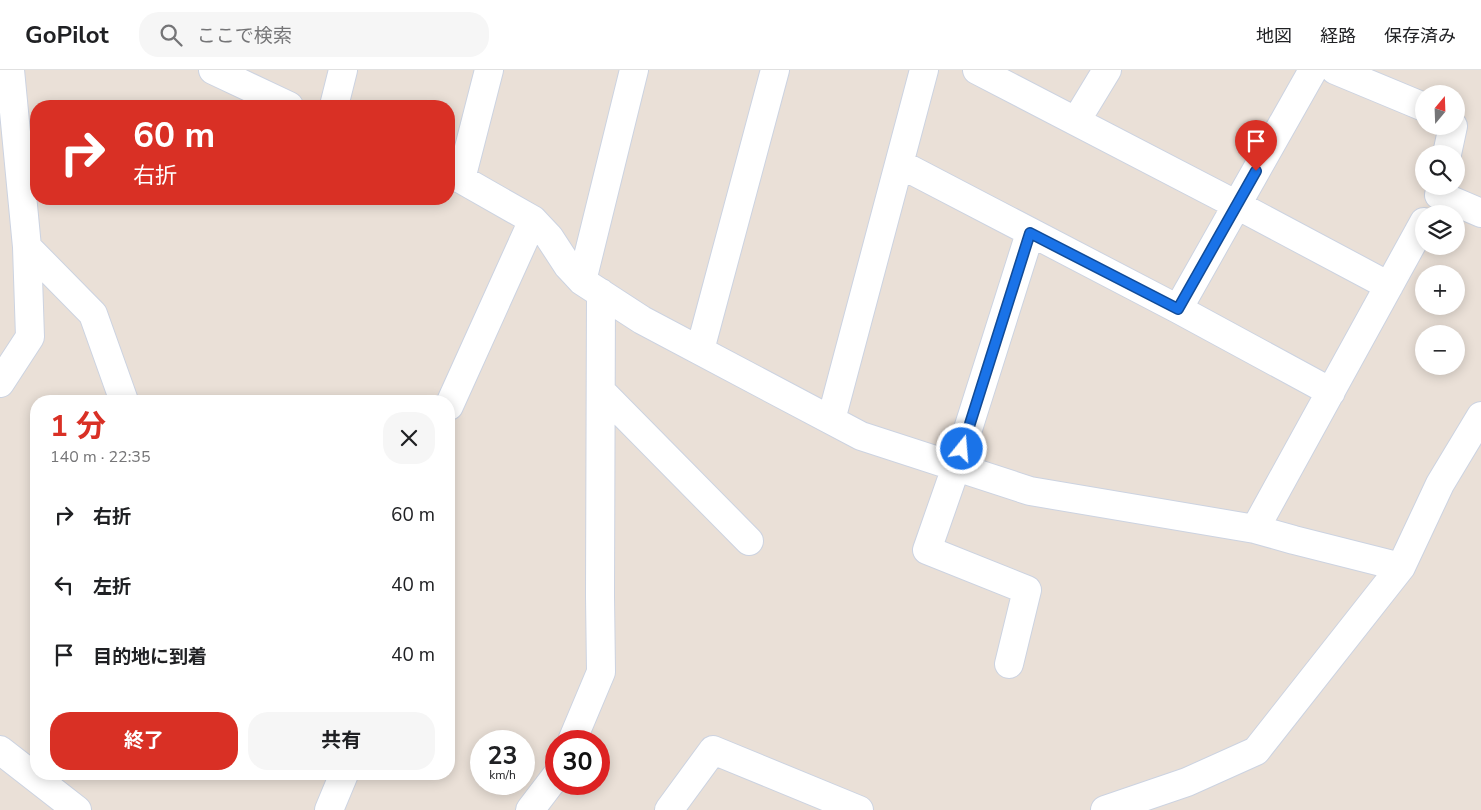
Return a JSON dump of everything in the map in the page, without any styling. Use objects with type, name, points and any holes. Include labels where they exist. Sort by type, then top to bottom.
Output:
[{"type":"street","points":[[0,383],[30,337],[27,247],[10,70]]},
{"type":"street","points":[[213,70],[276,100]]},
{"type":"street","points":[[336,100],[343,70]]},
{"type":"street","points":[[490,70],[455,177],[533,220],[549,238],[568,266],[592,287],[642,320],[861,436],[956,467],[1030,491],[1255,529],[1401,567]]},
{"type":"street","points":[[577,730],[602,672],[600,596],[601,391],[592,287],[634,70]]},
{"type":"street","points":[[700,350],[775,70]]},
{"type":"street","points":[[831,420],[924,70]]},
{"type":"street","points":[[977,70],[1237,204],[1389,286]]},
{"type":"street","points":[[1076,121],[1107,70]]},
{"type":"street","points":[[1178,309],[1313,70]]},
{"type":"street","points":[[1335,70],[1415,103]]},
{"type":"street","points":[[900,164],[1178,309],[1331,392]]},
{"type":"street","points":[[1436,198],[1481,212]]},
{"type":"street","points":[[454,395],[533,220]]},
{"type":"street","points":[[1009,664],[1027,590],[927,550],[956,467],[1030,233]]},
{"type":"street","points":[[1255,529],[1415,238]]},
{"type":"street","points":[[27,247],[93,314],[122,395]]},
{"type":"street","points":[[601,391],[750,541]]},
{"type":"street","points":[[1105,810],[1187,782],[1256,751],[1401,567],[1440,484],[1481,416]]},
{"type":"street","points":[[0,750],[30,773]]},
{"type":"street","points":[[669,810],[713,750],[859,810]]},
{"type":"street","points":[[38,780],[77,810]]},
{"type":"street","points":[[329,810],[342,780]]},
{"type":"street","points":[[530,810],[545,790]]},
{"type":"route","points":[[962,449],[1030,233],[1178,309],[1256,171]]}]
